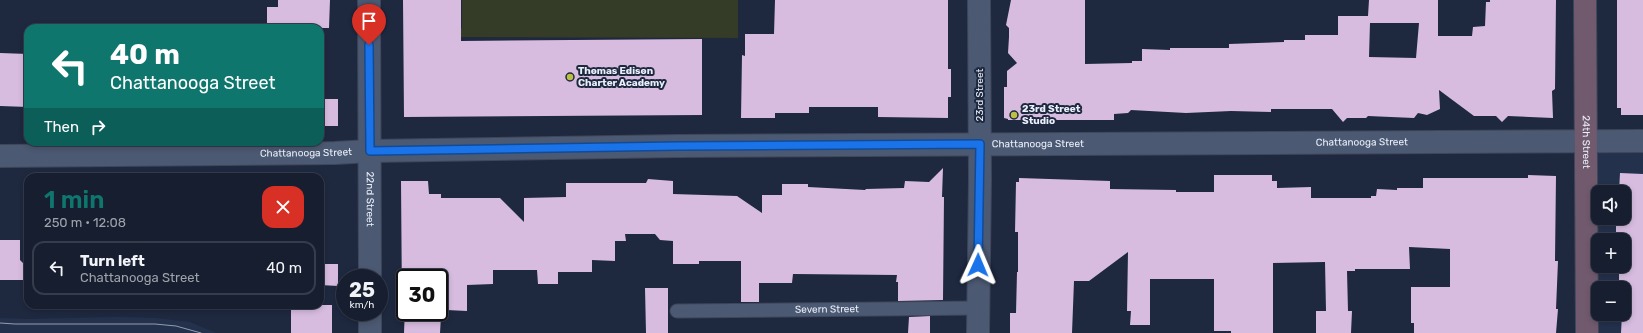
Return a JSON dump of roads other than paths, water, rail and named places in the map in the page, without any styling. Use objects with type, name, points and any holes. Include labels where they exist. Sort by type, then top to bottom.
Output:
[{"type":"street","name":"22nd Street","points":[[369,0],[370,269]]},
{"type":"street","name":"23rd Street","points":[[978,333],[980,144],[979,0]]},
{"type":"street","name":"24th Street","points":[[1585,0],[1586,333]]},
{"type":"street","name":"Chattanooga Street","points":[[0,156],[335,153],[370,151],[685,146],[1643,141]]},
{"type":"street","points":[[370,321],[370,333]]},
{"type":"lane","name":"Severn Street","points":[[677,311],[978,308]]},
{"type":"tram line","points":[[0,323],[155,324],[176,326],[201,333]]},
{"type":"place","name":"Thomas Edison Charter Academy","points":[[570,77]]},
{"type":"place","name":"23rd Street Studio","points":[[1014,115]]}]
